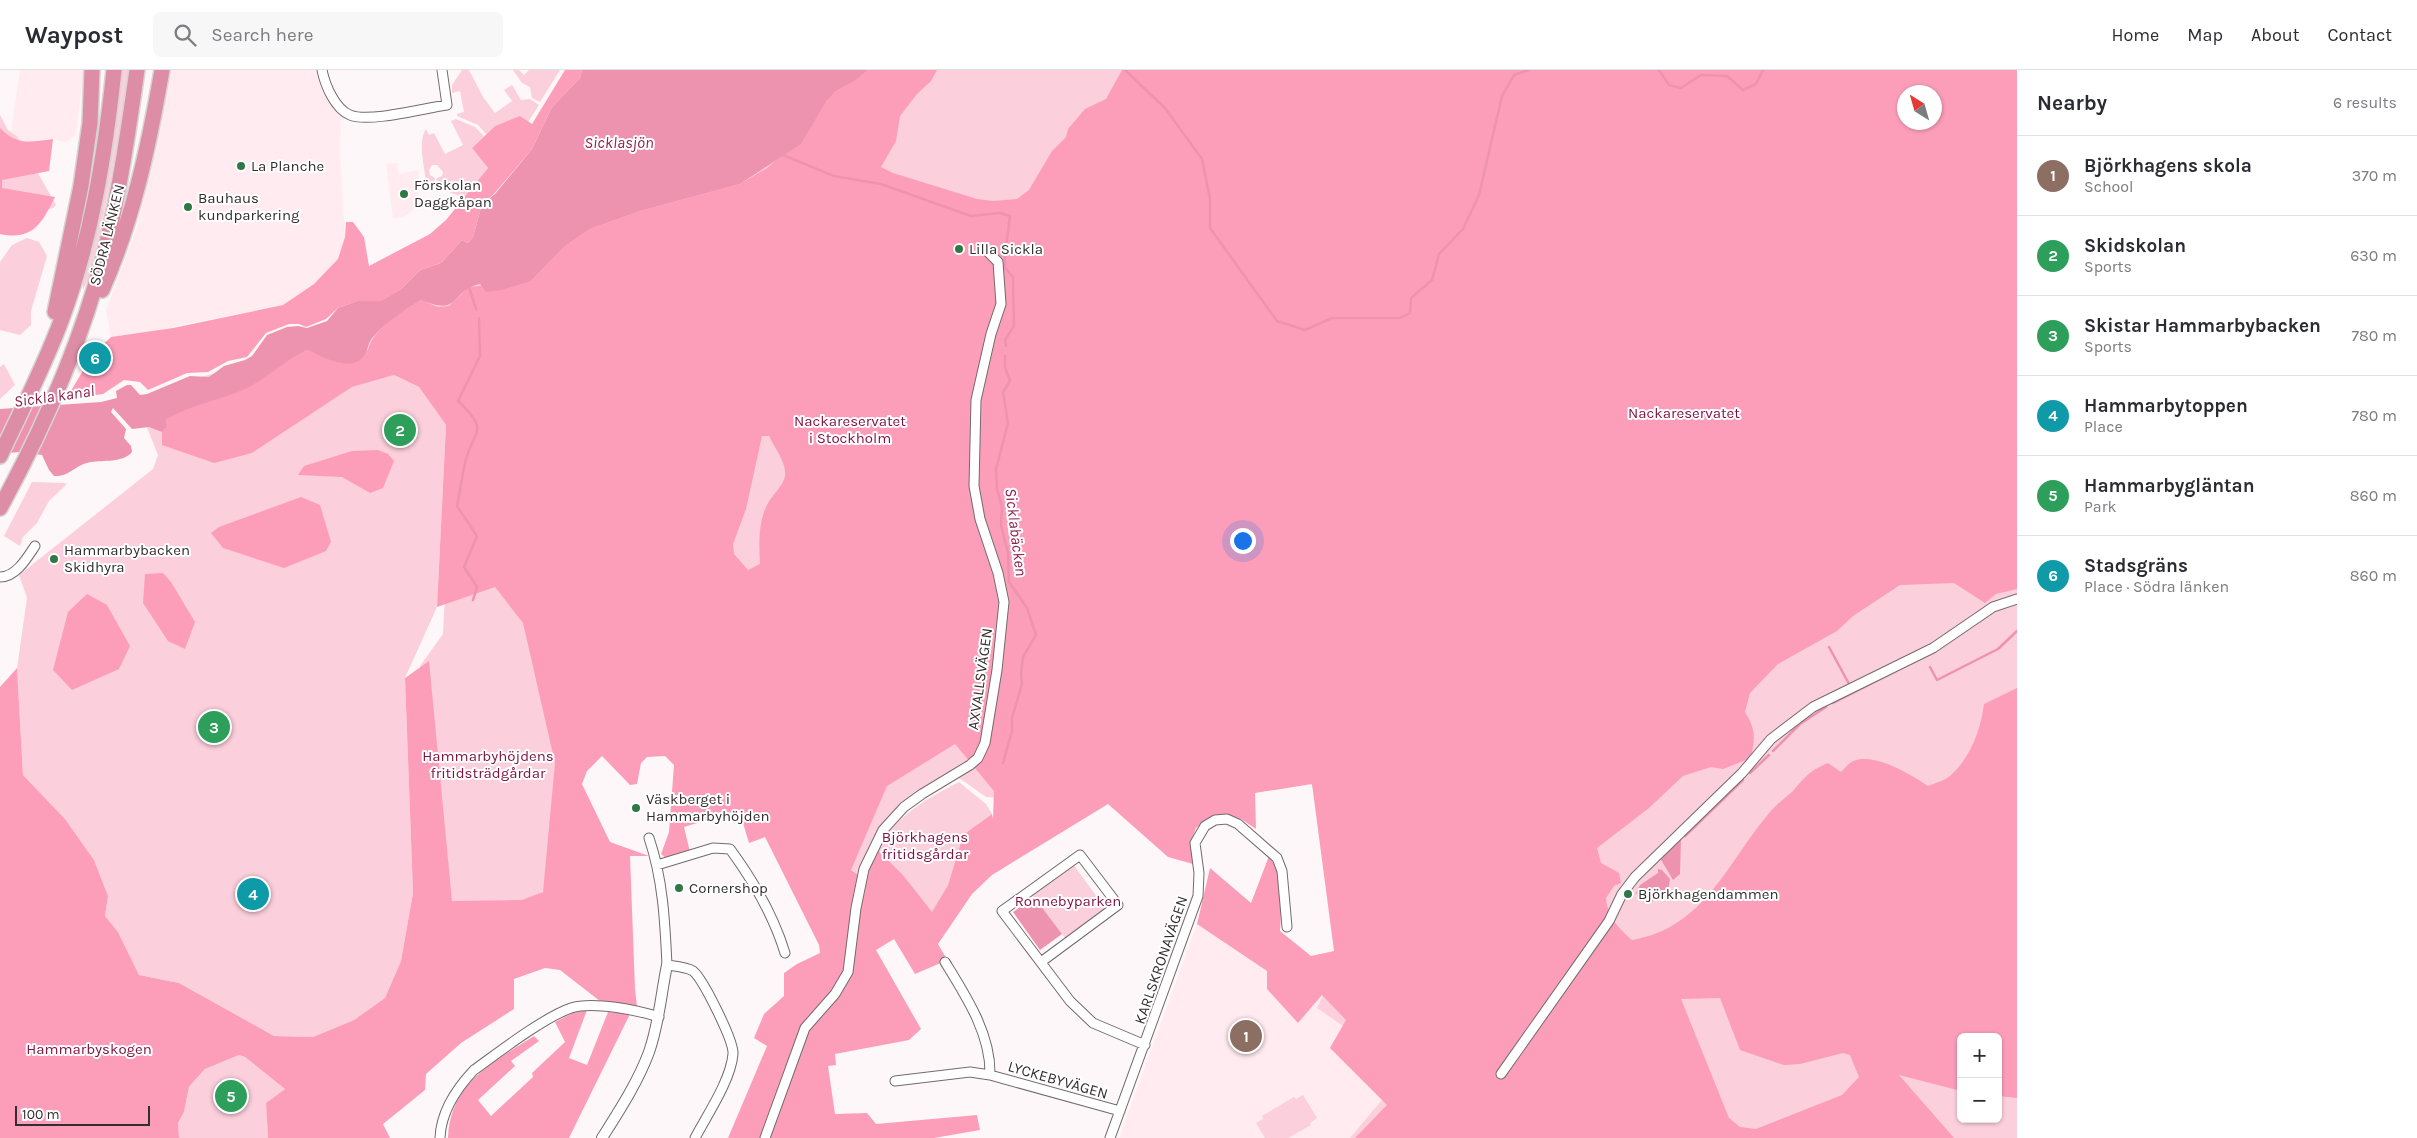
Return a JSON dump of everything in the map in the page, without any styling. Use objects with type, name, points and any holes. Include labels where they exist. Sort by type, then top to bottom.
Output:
[{"type":"highway","points":[[0,456],[30,392],[55,313],[81,186],[90,123],[92,70]]},
{"type":"highway","name":"SÖDRA LÄNKEN","points":[[30,392],[61,322],[90,228],[102,170],[114,70]]},
{"type":"highway","name":"SÖDRA LÄNKEN","points":[[0,508],[27,459],[56,395],[95,286],[112,221],[123,166],[137,70]]},
{"type":"highway","points":[[68,364],[112,267],[149,145],[162,70]]},
{"type":"street","points":[[322,70],[328,88],[342,108],[350,115],[365,117],[378,117],[446,105],[442,70]]},
{"type":"street","name":"AXVALLSVÄGEN","points":[[765,1138],[805,1028],[835,994],[848,972],[856,908],[864,869],[883,830],[904,808],[922,794],[970,765],[978,758],[985,743],[1004,602],[998,573],[980,519],[974,486],[976,400],[991,334],[1001,304],[998,262],[986,250]]},
{"type":"street","points":[[0,577],[9,575],[23,564],[35,546]]},
{"type":"street","points":[[1501,1074],[1610,922],[1622,894],[1635,877],[1742,773],[1771,739],[1812,707],[1933,648],[1993,607],[2017,599]]},
{"type":"street","name":"KARLSKRONAVÄGEN","points":[[1110,1138],[1198,896],[1200,879],[1195,843],[1205,826],[1215,820],[1227,819],[1238,824],[1276,858],[1282,871],[1287,928]]},
{"type":"street","points":[[602,1138],[618,1113],[648,1053],[659,1017],[667,965],[665,916],[657,865],[649,838]]},
{"type":"street","points":[[657,865],[713,848],[730,849],[780,936],[785,953]]},
{"type":"street","points":[[1041,962],[1118,905],[1080,855],[1002,910],[1070,1001],[1093,1023],[1145,1045]]},
{"type":"street","name":"LYCKEBYVÄGEN","points":[[945,962],[984,1032],[990,1054],[990,1075]]},
{"type":"street","points":[[667,965],[692,971],[700,980],[727,1031],[733,1052],[725,1080],[696,1138]]},
{"type":"street","points":[[440,1138],[445,1111],[463,1082],[474,1070],[553,1017],[572,1008],[587,1006],[640,1011],[659,1017]]},
{"type":"street","name":"LYCKEBYVÄGEN","points":[[895,1081],[970,1072],[990,1075],[1120,1111]]},
{"type":"shaded area","points":[[20,70],[84,70],[76,135],[66,142],[53,139],[23,142],[10,138]]},
{"type":"shaded area","points":[[166,70],[321,70],[341,110],[340,156],[345,237],[338,259],[314,284],[283,305],[142,333],[111,337],[106,310],[137,227],[157,137]]},
{"type":"shaded area","name":"Förskolan Daggkåpan","points":[[397,163],[399,174],[418,170],[419,190],[416,207],[404,217],[393,218],[386,164]]},
{"type":"shaded area","points":[[1197,924],[1267,971],[1298,1023],[1322,995],[1346,1020],[1388,1105],[1355,1138],[1119,1138]]},
{"type":"green space","points":[[121,70],[129,70],[116,149],[89,279],[83,289],[82,278],[105,175]]},
{"type":"green space","points":[[462,70],[469,70],[483,97],[495,113],[512,101],[504,90],[512,85],[521,100],[530,99],[539,105],[528,122],[520,117],[495,126],[486,134],[478,125],[457,116],[457,114],[464,112],[460,91],[452,93],[452,85]]},
{"type":"green space","points":[[513,70],[519,70],[524,75],[529,70],[560,70],[540,102],[532,98],[530,87],[522,83]]},
{"type":"green space","points":[[565,70],[582,70],[580,78],[552,107],[532,149],[494,194],[482,204],[473,237],[468,243],[462,240],[441,263],[420,270],[401,289],[381,301],[357,301],[338,308],[326,319],[306,327],[299,324],[289,324],[266,333],[247,357],[228,361],[208,372],[187,373],[148,390],[140,382],[124,380],[103,394],[66,399],[84,369],[81,365],[111,337],[173,328],[283,305],[314,284],[338,259],[345,237],[346,222],[353,222],[364,237],[369,266],[430,234],[446,220],[488,168],[472,148],[495,126],[520,116],[532,124]]},
{"type":"green space","points":[[720,70],[2017,70],[2017,1138],[1350,1138],[1407,1070],[1317,1008],[1363,912],[1303,764],[1013,799],[986,797],[955,775],[900,803],[872,841],[860,876],[648,728],[629,732],[578,777],[569,870],[536,897],[518,903],[443,911],[420,666],[443,634],[450,494],[449,426],[424,380],[395,367],[370,373],[247,454],[252,453],[352,387],[394,375],[419,387],[446,425],[437,607],[405,678],[413,893],[401,961],[385,998],[354,1020],[313,1037],[274,1036],[179,983],[139,975],[118,932],[105,916],[108,896],[94,860],[65,819],[23,775],[17,668],[27,598],[19,575],[153,469],[158,455],[144,420],[174,384],[220,372],[408,286]]},
{"type":"green space","points":[[868,70],[937,70],[931,81],[917,94],[900,116],[896,141],[881,167],[893,173],[977,199],[993,201],[1017,199],[1029,190],[1052,151],[1066,137],[1068,129],[1085,109],[1106,99],[1122,70],[2017,70],[2017,589],[1996,594],[1985,603],[1954,583],[1900,585],[1853,616],[1837,631],[1778,664],[1750,693],[1745,712],[1754,734],[1751,758],[1723,769],[1711,767],[1683,776],[1649,808],[1597,848],[1601,863],[1619,873],[1621,883],[1614,886],[1606,898],[1609,911],[1615,922],[1632,940],[1657,933],[1678,922],[1697,907],[1713,890],[1770,812],[1812,771],[1828,763],[1841,772],[1853,761],[1862,759],[1882,762],[1892,766],[1928,786],[1939,782],[1948,778],[1957,769],[1969,752],[1977,733],[1984,704],[2017,688],[2017,1098],[2002,1096],[2002,1033],[1957,1033],[1957,1090],[1899,1075],[1954,1138],[1355,1138],[1387,1105],[1330,1048],[1346,1020],[1322,995],[1298,1023],[1267,989],[1267,971],[1197,924],[1210,868],[1251,903],[1269,856],[1278,870],[1281,912],[1280,931],[1311,956],[1334,951],[1312,784],[1255,793],[1256,829],[1241,819],[1212,817],[1196,828],[1191,841],[1193,864],[1168,857],[1108,804],[992,875],[972,894],[938,944],[945,956],[943,962],[915,974],[894,939],[876,950],[921,1029],[909,1040],[835,1054],[836,1065],[828,1066],[835,1114],[867,1113],[876,1124],[977,1115],[980,1130],[934,1138],[728,1138],[767,1046],[754,1038],[764,1014],[784,996],[784,973],[797,964],[820,953],[819,945],[765,837],[749,843],[739,810],[684,827],[690,852],[667,859],[661,854],[669,832],[674,765],[665,756],[647,757],[641,763],[637,784],[630,785],[602,756],[587,771],[582,784],[610,842],[649,856],[630,856],[637,1006],[605,1005],[560,970],[545,968],[514,979],[514,1009],[461,1043],[426,1074],[425,1090],[383,1124],[390,1138],[268,1138],[266,1103],[285,1089],[245,1057],[239,1055],[205,1069],[189,1087],[184,1112],[178,1123],[179,1138],[0,1138],[0,687],[17,668],[23,775],[65,819],[94,860],[108,896],[105,916],[118,932],[139,975],[179,983],[274,1036],[313,1037],[354,1020],[385,998],[401,961],[413,893],[405,678],[429,661],[452,901],[522,900],[543,892],[555,763],[523,623],[495,587],[437,607],[446,425],[419,387],[394,375],[352,387],[252,453],[214,463],[162,445],[162,432],[167,427],[166,420],[201,401],[264,375],[307,350],[340,363],[368,350],[371,342],[382,327],[421,300],[438,307],[449,306],[469,287],[531,281],[564,247],[590,229],[640,211],[740,184],[767,168],[788,150],[801,143],[826,102],[836,91],[855,81]],"holes":[[[762,436],[769,436],[782,461],[785,476],[768,503],[762,517],[759,541],[760,564],[748,570],[734,554],[733,544],[746,509]],[[955,744],[994,791],[993,819],[992,814],[967,832],[961,842],[948,885],[932,912],[903,875],[878,850],[860,876],[851,870],[887,786]],[[1720,998],[1740,1050],[1784,1065],[1800,1064],[1843,1053],[1850,1055],[1859,1077],[1842,1095],[1756,1129],[1740,1127],[1729,1118],[1681,999]]]},
{"type":"green space","points":[[0,115],[8,130],[17,136],[56,205],[53,208],[2,223],[0,230]]},
{"type":"green space","points":[[456,119],[475,127],[484,136],[472,148],[488,168],[464,198],[435,186],[437,178],[442,176],[443,172],[437,165],[432,165],[429,170],[430,175],[435,178],[433,185],[426,183],[422,155],[423,134],[426,129],[429,135],[434,133],[445,154],[463,145],[451,121]]},
{"type":"green space","points":[[0,128],[12,138],[18,140],[30,142],[53,139],[49,171],[2,180],[2,188],[55,197],[41,222],[35,228],[21,235],[0,234]]},
{"type":"green space","points":[[27,238],[39,242],[47,256],[31,311],[31,325],[20,335],[0,330],[0,262],[12,245]]},
{"type":"green space","points":[[4,364],[15,385],[0,399],[0,367]]},
{"type":"green space","points":[[378,450],[388,454],[394,461],[383,488],[370,493],[342,477],[298,475],[304,466],[352,451]]},
{"type":"green space","points":[[32,482],[65,483],[66,485],[49,501],[37,523],[23,537],[20,546],[4,536]]},
{"type":"green space","points":[[301,497],[320,505],[331,542],[326,551],[284,568],[223,548],[211,533],[219,527]]},
{"type":"green space","points":[[163,573],[171,582],[195,622],[185,649],[168,641],[143,603],[145,574]]},
{"type":"green space","points":[[87,594],[107,605],[130,646],[119,669],[72,690],[53,670],[68,612]]},
{"type":"green space","name":"Björkhagens fritidsgårdar","points":[[959,782],[986,804],[992,814],[967,832],[961,842],[948,885],[932,913],[903,875],[878,850],[893,827],[902,818],[923,802]]},
{"type":"green space","name":"Ronnebyparken","points":[[1073,864],[1105,908],[1065,938],[1032,895]]},
{"type":"green space","points":[[587,1010],[569,1058],[587,1065],[608,1012],[630,1014],[569,1138],[448,1138],[451,1119],[457,1103],[465,1088],[476,1076],[489,1065],[534,1036],[539,1041],[511,1061],[515,1066],[478,1100],[491,1116],[533,1077],[532,1073],[565,1042],[555,1022],[573,1013]]},
{"type":"green space","points":[[239,1055],[245,1057],[285,1089],[266,1103],[268,1138],[179,1138],[178,1123],[184,1112],[189,1087],[205,1069]]},
{"type":"green space","points":[[1303,1095],[1317,1118],[1310,1123],[1311,1125],[1288,1138],[1265,1138],[1256,1123],[1263,1119],[1262,1116],[1294,1097],[1296,1099]]},
{"type":"water","name":"Sicklasjön","points":[[582,70],[868,70],[855,81],[836,91],[826,102],[801,144],[740,184],[640,211],[590,229],[564,247],[531,281],[501,290],[486,292],[480,284],[470,287],[450,304],[443,306],[421,300],[395,317],[377,332],[364,356],[358,361],[344,364],[307,350],[245,389],[195,406],[166,420],[167,427],[162,432],[149,427],[132,429],[113,408],[111,412],[126,429],[124,438],[131,446],[132,452],[123,458],[86,463],[64,475],[54,476],[42,455],[19,452],[0,454],[0,409],[101,402],[117,398],[116,391],[127,385],[131,385],[140,395],[147,394],[190,376],[209,377],[224,366],[252,356],[267,335],[287,327],[298,326],[307,328],[327,321],[338,308],[357,301],[381,301],[401,289],[420,270],[441,263],[462,240],[468,243],[473,237],[482,204],[495,194],[532,149],[552,107],[580,78]]},
{"type":"water","points":[[1681,838],[1680,874],[1673,880],[1660,858]]},
{"type":"water","points":[[1658,869],[1662,870],[1670,879],[1668,892],[1663,899],[1644,901],[1636,893],[1640,885],[1658,873]]},
{"type":"water","points":[[1034,897],[1062,934],[1040,950],[1013,912]]},
{"type":"waterway","points":[[1125,70],[1165,108],[1202,159],[1210,199],[1210,228],[1277,321],[1305,330],[1332,318],[1400,318],[1410,313],[1411,298],[1432,280],[1439,254],[1463,229],[1479,195],[1502,96],[1514,75],[1529,70]]},
{"type":"waterway","points":[[1659,70],[1669,85],[1681,88],[1701,75],[1727,76],[1743,90],[1756,84],[1763,70]]},
{"type":"waterway","name":"Sicklabäcken","points":[[783,155],[834,176],[881,184],[971,216],[1000,213],[1010,216],[1005,268],[1013,277],[1014,326],[1005,340],[1006,346]]},
{"type":"waterway","points":[[469,287],[476,309]]},
{"type":"waterway","points":[[473,600],[477,587],[464,567],[477,536],[457,506],[465,463],[477,431],[477,425],[468,411],[458,401],[480,356],[479,318]]},
{"type":"waterway","name":"Sicklabäcken","points":[[1003,763],[1012,731],[1012,718],[1022,684],[1023,657],[1036,635],[1027,608],[1009,582],[1008,553],[1001,525],[1002,507],[997,489],[996,469],[1008,423],[1003,392],[1010,381],[1005,367],[1005,356]]},
{"type":"waterway","points":[[1930,667],[1937,680],[1998,649],[2017,631]]},
{"type":"waterway","points":[[1829,647],[1849,684]]},
{"type":"waterway","points":[[1833,703],[1894,672]]},
{"type":"waterway","points":[[1773,751],[1800,724],[1826,707]]},
{"type":"waterway","points":[[1750,773],[1769,755]]},
{"type":"waterway","points":[[1685,836],[1743,780]]},
{"type":"place","name":"La Planche","points":[[241,166]]},
{"type":"place","name":"Förskolan Daggkåpan","points":[[404,194]]},
{"type":"place","name":"Bauhaus kundparkering","points":[[188,207]]},
{"type":"place","name":"Lilla Sickla","points":[[959,249]]},
{"type":"place","name":"Stadsgräns","points":[[95,358]]},
{"type":"place","name":"Skidskolan","points":[[400,430]]},
{"type":"place","name":"Hammarbybacken Skidhyra","points":[[54,559]]},
{"type":"place","name":"Skistar Hammarbybacken","points":[[214,727]]},
{"type":"place","name":"Väskberget i Hammarbyhöjden","points":[[636,808]]},
{"type":"place","name":"Cornershop","points":[[679,888]]},
{"type":"place","name":"Hammarbytoppen","points":[[253,894]]},
{"type":"place","name":"Björkhagendammen","points":[[1628,894]]},
{"type":"place","name":"Björkhagens skola","points":[[1246,1036]]},
{"type":"place","name":"Hammarbygläntan","points":[[231,1096]]},
{"type":"water label","name":"Sickla kanal","points":[[54,396]]},
{"type":"park label","name":"Nackareservatet","points":[[1684,413]]},
{"type":"park label","name":"Nackareservatet i Stockholm","points":[[850,430]]},
{"type":"park label","name":"Hammarbyhöjdens fritidsträdgårdar","points":[[488,764]]},
{"type":"park label","name":"Hammarbyskogen","points":[[89,1049]]}]
